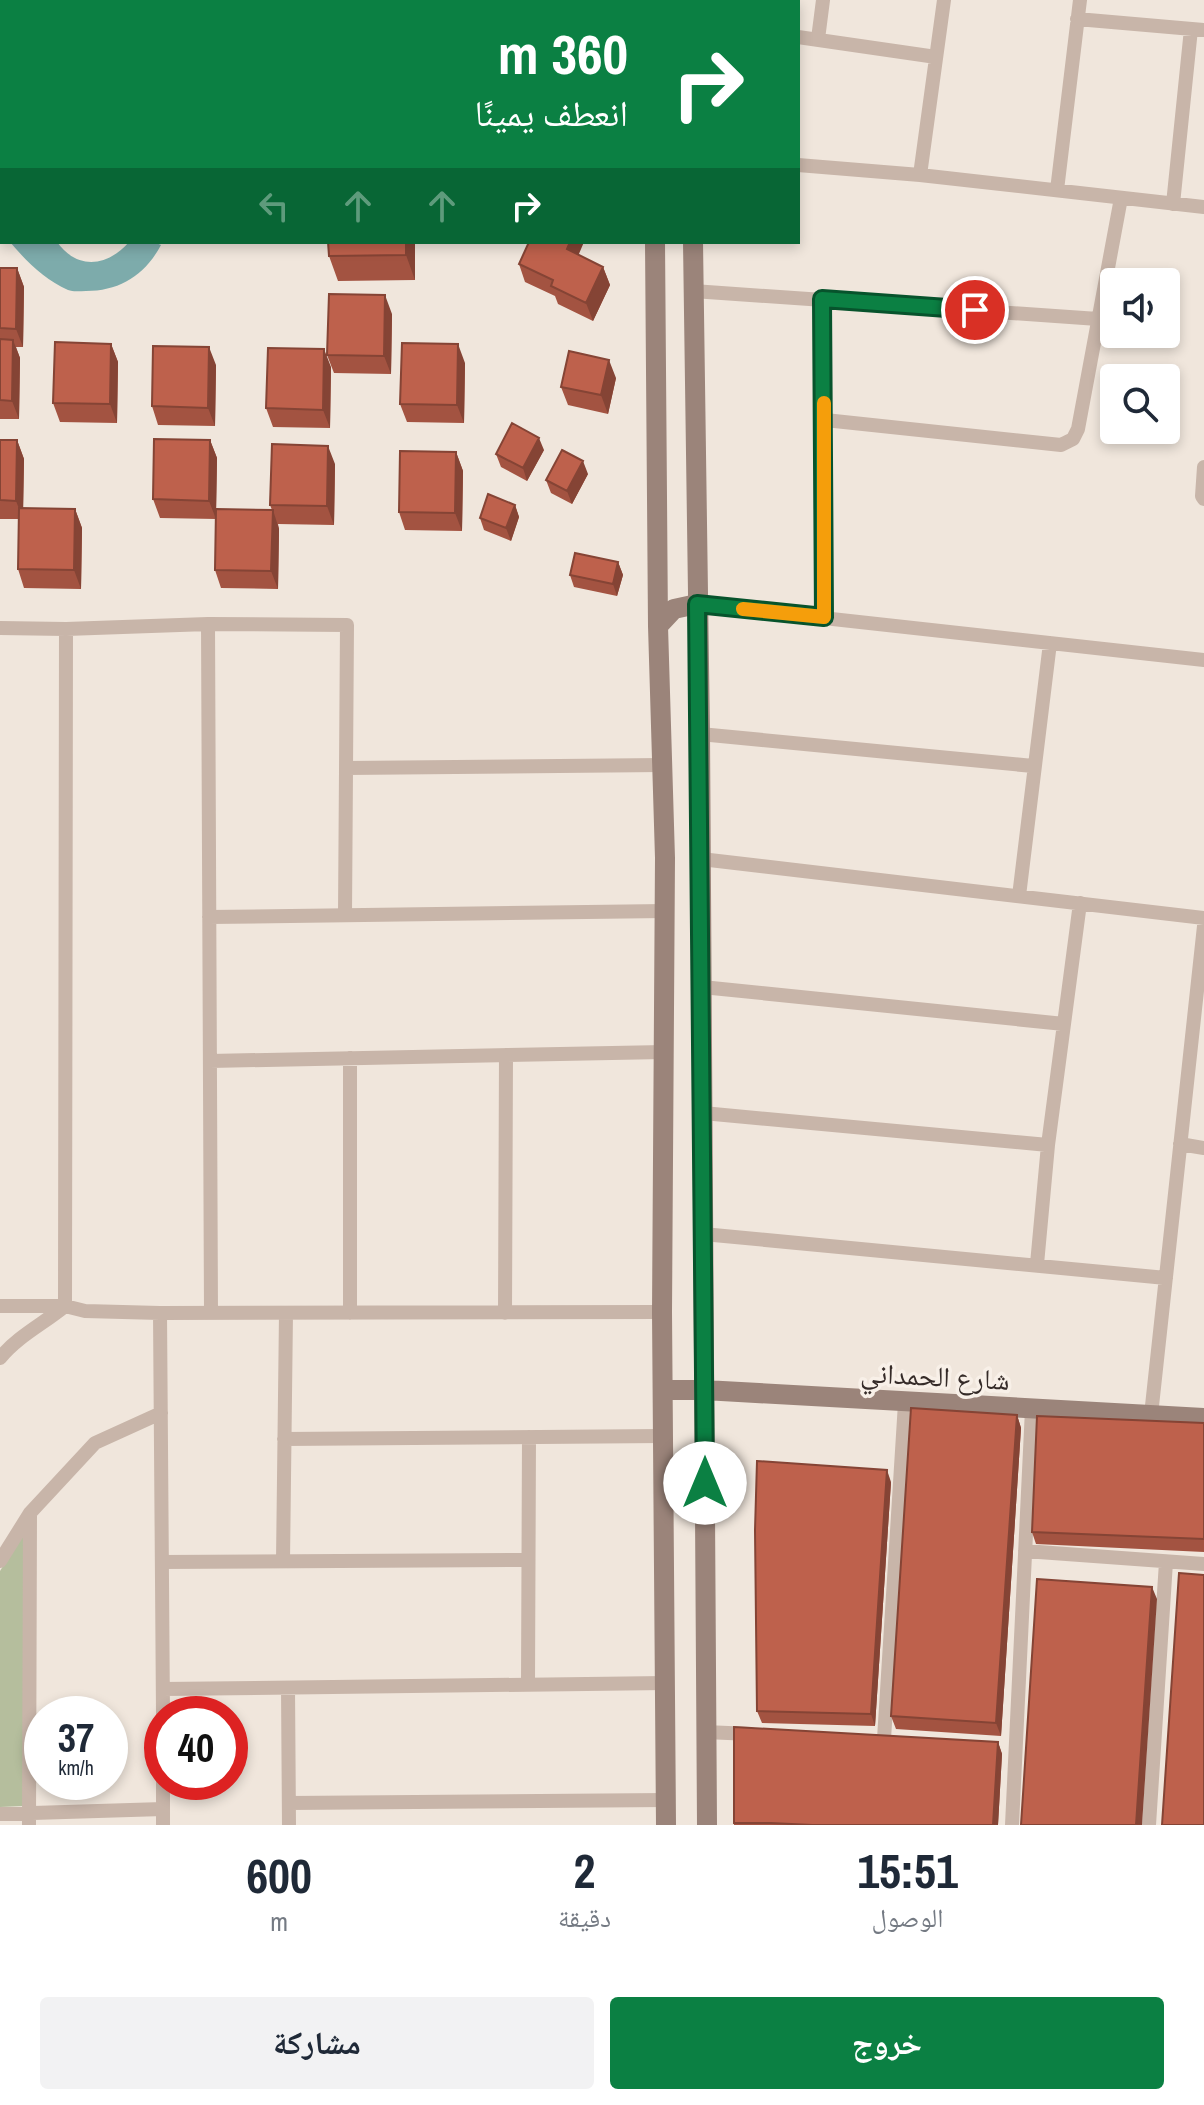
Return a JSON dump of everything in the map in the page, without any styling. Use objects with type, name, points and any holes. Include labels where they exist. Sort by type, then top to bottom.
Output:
[{"type":"street","points":[[818,39],[823,0]]},
{"type":"street","points":[[920,175],[944,0]]},
{"type":"street","points":[[1057,190],[1080,0]]},
{"type":"street","points":[[1077,19],[1197,29],[1173,204]]},
{"type":"street","points":[[800,37],[936,57]]},
{"type":"street","points":[[800,165],[920,175],[1204,207]]},
{"type":"street","points":[[825,420],[1061,445],[1073,439],[1078,429],[1121,198]]},
{"type":"street","points":[[655,244],[658,626],[665,911],[662,1312],[666,1825]]},
{"type":"street","points":[[693,244],[700,734],[707,1825]]},
{"type":"street","points":[[693,291],[1098,319]]},
{"type":"street","points":[[822,299],[824,617]]},
{"type":"street","points":[[1204,467],[1201,482],[1204,499]]},
{"type":"street","points":[[658,626],[674,609],[697,604],[1204,660]]},
{"type":"street","points":[[208,624],[211,1313]]},
{"type":"street","points":[[0,628],[347,625],[345,915]]},
{"type":"street","points":[[65,1306],[66,629]]},
{"type":"street","points":[[1019,896],[1050,643]]},
{"type":"street","points":[[700,734],[1033,766]]},
{"type":"street","points":[[346,768],[662,765]]},
{"type":"street","points":[[701,859],[1204,918]]},
{"type":"street","points":[[1037,1264],[1048,1145],[1080,903]]},
{"type":"street","points":[[209,917],[665,911]]},
{"type":"street","points":[[1151,1415],[1180,1144],[1199,1021],[1204,926]]},
{"type":"street","points":[[702,987],[1064,1024]]},
{"type":"street","points":[[210,1061],[664,1052]]},
{"type":"street","points":[[505,1313],[506,1055]]},
{"type":"street","points":[[350,1058],[350,1313]]},
{"type":"street","points":[[703,1113],[1048,1145]]},
{"type":"street","points":[[1180,1144],[1204,1148]]},
{"type":"street","points":[[703,1234],[1166,1278]]},
{"type":"street","points":[[0,1306],[65,1306],[85,1311],[160,1313],[662,1312]]},
{"type":"street","points":[[0,1358],[16,1340],[42,1325],[65,1306]]},
{"type":"street","points":[[160,1313],[163,1696]]},
{"type":"street","points":[[283,1561],[286,1313]]},
{"type":"street","name":"شارع الحمداني","points":[[663,1390],[1204,1418]]},
{"type":"street","points":[[884,1739],[905,1403]]},
{"type":"street","points":[[1012,1825],[1008,1744],[1025,1551],[1032,1409]]},
{"type":"street","points":[[0,1561],[30,1513],[95,1443],[161,1413]]},
{"type":"street","points":[[284,1439],[663,1436]]},
{"type":"street","points":[[528,1684],[529,1437]]},
{"type":"street","points":[[29,1819],[30,1513]]},
{"type":"street","points":[[1025,1551],[1204,1564]]},
{"type":"street","points":[[162,1562],[528,1560]]},
{"type":"street","points":[[1149,1825],[1166,1562]]},
{"type":"street","points":[[163,1689],[665,1683]]},
{"type":"street","points":[[288,1688],[289,1825]]},
{"type":"street","points":[[705,1732],[765,1735]]},
{"type":"street","points":[[163,1800],[163,1825]]},
{"type":"street","points":[[289,1803],[666,1800]]},
{"type":"street","points":[[0,1814],[29,1819],[163,1809]]},
{"type":"green space","points":[[26,1529],[23,1806],[0,1807],[0,1571]]},
{"type":"water","points":[[12,244],[59,244],[74,258],[93,262],[112,256],[127,244],[161,245],[139,273],[120,284],[98,290],[68,290],[29,263]]},
{"type":"building","points":[[328,244],[406,244],[406,255],[329,256]]},
{"type":"building","points":[[528,244],[569,244],[567,249],[603,267],[586,303],[551,286],[553,280],[519,264]]},
{"type":"building","points":[[0,268],[17,268],[16,329],[0,328]]},
{"type":"building","points":[[329,294],[385,295],[384,356],[327,355]]},
{"type":"building","points":[[0,339],[13,340],[12,401],[0,400]]},
{"type":"building","points":[[55,342],[111,344],[110,404],[53,403]]},
{"type":"building","points":[[402,343],[458,344],[457,405],[400,404]]},
{"type":"building","points":[[153,346],[209,347],[208,408],[152,406]]},
{"type":"building","points":[[268,348],[324,349],[323,410],[266,408]]},
{"type":"building","points":[[569,351],[609,360],[601,395],[561,387]]},
{"type":"building","points":[[512,423],[539,438],[523,468],[496,454]]},
{"type":"building","points":[[154,439],[210,440],[209,501],[153,499]]},
{"type":"building","points":[[0,440],[17,440],[16,501],[0,500]]},
{"type":"building","points":[[272,444],[328,446],[327,506],[270,505]]},
{"type":"building","points":[[562,450],[583,461],[567,491],[546,480]]},
{"type":"building","points":[[400,451],[456,452],[455,513],[399,512]]},
{"type":"building","points":[[488,494],[515,505],[506,528],[480,518]]},
{"type":"building","points":[[19,508],[75,509],[74,570],[18,569]]},
{"type":"building","points":[[216,509],[273,510],[271,571],[215,570]]},
{"type":"building","points":[[575,553],[618,562],[613,584],[570,575]]},
{"type":"building","points":[[911,1408],[1017,1415],[996,1723],[891,1716]]},
{"type":"building","points":[[1037,1416],[1204,1423],[1204,1539],[1032,1532]]},
{"type":"building","points":[[757,1461],[887,1470],[871,1714],[757,1711]]},
{"type":"building","points":[[1179,1573],[1204,1575],[1204,1825],[1162,1825]]},
{"type":"building","points":[[1037,1579],[1152,1587],[1136,1825],[1021,1825]]},
{"type":"building","points":[[734,1727],[998,1742],[993,1825],[734,1823]]},
{"type":"slow traffic","points":[[743,609],[824,617],[824,403]]},
{"type":"route","points":[[705,1483],[697,604],[824,617],[822,299],[975,310]]}]
